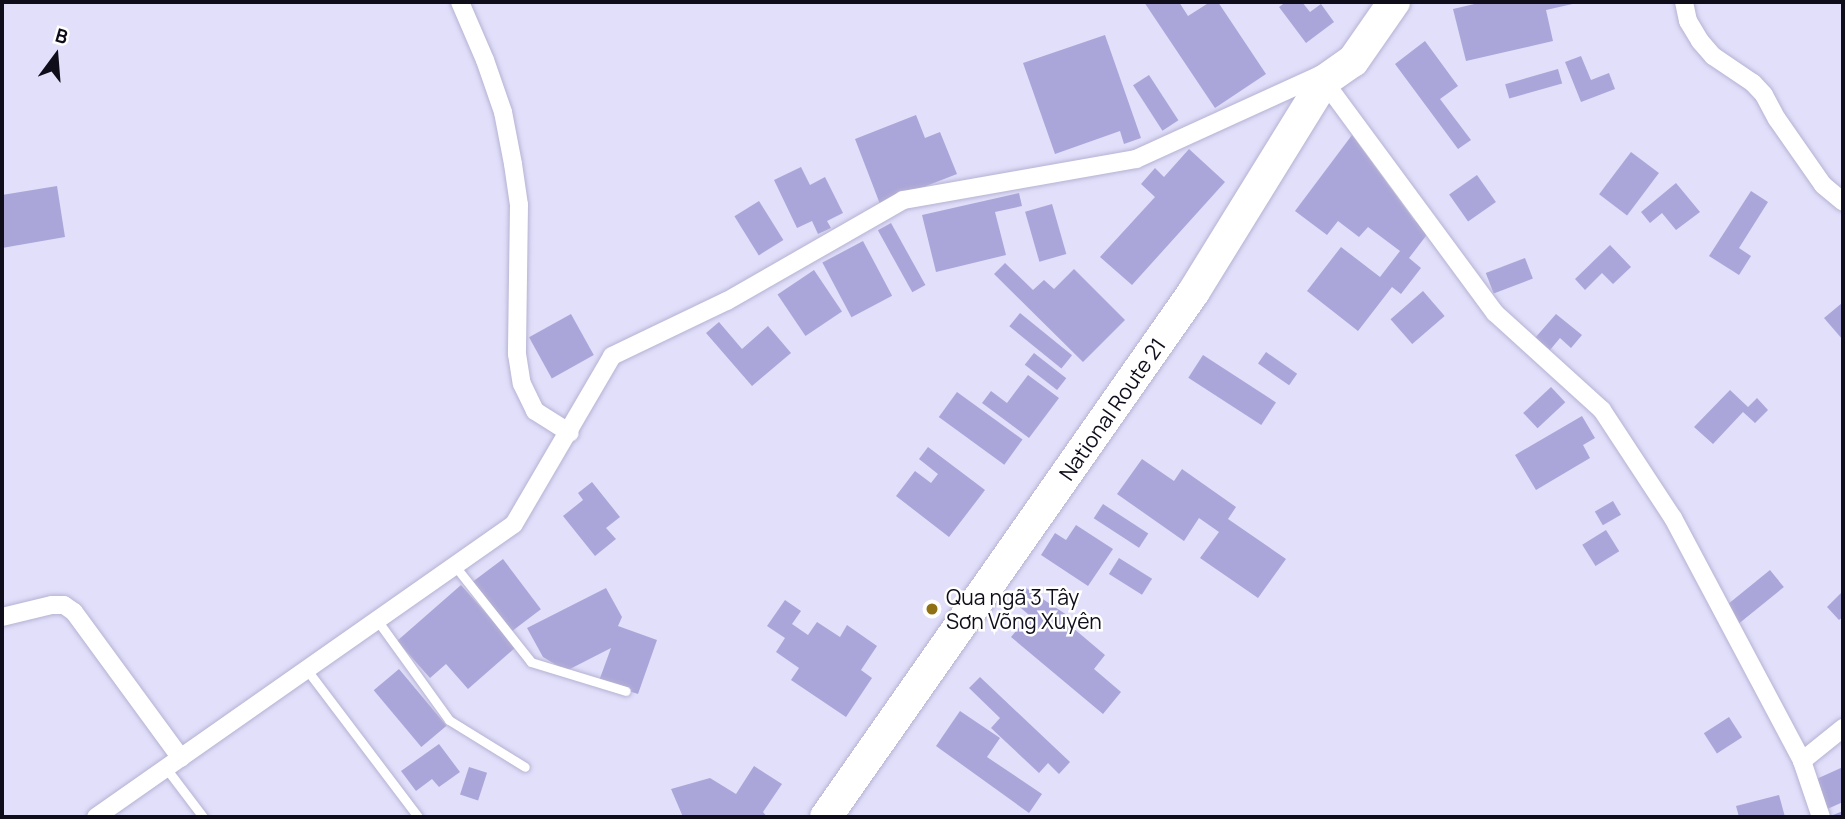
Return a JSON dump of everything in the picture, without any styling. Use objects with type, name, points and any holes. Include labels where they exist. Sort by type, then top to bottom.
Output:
[{"type":"highway","name":"National Route 21","points":[[826,817],[1193,293],[1324,81],[1353,61],[1394,2]]},
{"type":"street","points":[[460,2],[485,60],[503,112],[513,164],[519,205],[516,354],[522,384],[535,411],[570,433]]},
{"type":"street","points":[[1684,2],[1688,21],[1700,41],[1713,56],[1752,83],[1764,95],[1777,119],[1824,185],[1843,202]]},
{"type":"street","points":[[96,817],[514,524],[570,433],[612,356],[727,302],[903,200],[1136,159],[1353,61]]},
{"type":"street","points":[[1324,81],[1496,313],[1602,410],[1673,518],[1802,761],[1821,817]]},
{"type":"street","points":[[2,617],[52,605],[64,605],[74,612],[173,763]]},
{"type":"street","points":[[1802,761],[1843,728]]},
{"type":"lane","points":[[455,566],[531,662],[626,691]]},
{"type":"lane","points":[[377,621],[449,720],[525,767]]},
{"type":"lane","points":[[307,670],[418,817]]},
{"type":"lane","points":[[173,763],[204,817]]},
{"type":"building","points":[[1144,2],[1179,2],[1188,16],[1210,2],[1218,2],[1266,74],[1215,108]]},
{"type":"building","points":[[1286,2],[1302,2],[1310,12],[1321,4],[1334,22],[1306,43],[1279,7]]},
{"type":"building","points":[[1483,2],[1577,3],[1546,10],[1553,41],[1466,61],[1453,9]]},
{"type":"building","points":[[1105,35],[1141,138],[1124,144],[1120,131],[1055,154],[1023,63]]},
{"type":"building","points":[[1425,41],[1458,86],[1440,99],[1471,140],[1458,149],[1395,64]]},
{"type":"building","points":[[1581,56],[1591,80],[1609,73],[1615,89],[1581,102],[1565,62]]},
{"type":"building","points":[[1558,69],[1562,83],[1509,99],[1505,84]]},
{"type":"building","points":[[1149,75],[1178,120],[1162,131],[1133,85]]},
{"type":"building","points":[[916,115],[925,138],[940,132],[957,174],[880,204],[855,139]]},
{"type":"building","points":[[1352,135],[1414,220],[1429,232],[1409,258],[1421,268],[1401,294],[1392,287],[1358,331],[1307,291],[1341,247],[1380,277],[1400,251],[1368,227],[1359,237],[1338,221],[1327,235],[1295,211]]},
{"type":"building","points":[[1189,149],[1225,182],[1132,285],[1100,257],[1155,197],[1141,184],[1155,168],[1164,177]]},
{"type":"building","points":[[1631,152],[1659,173],[1627,215],[1599,194]]},
{"type":"building","points":[[801,167],[810,185],[825,177],[843,213],[827,221],[831,228],[818,234],[812,221],[797,228],[774,180]]},
{"type":"building","points":[[1477,175],[1496,202],[1468,222],[1449,195]]},
{"type":"building","points":[[1676,183],[1700,212],[1676,230],[1662,213],[1650,223],[1641,212]]},
{"type":"building","points":[[57,186],[65,237],[2,248],[2,195]]},
{"type":"building","points":[[1751,191],[1768,202],[1739,248],[1751,256],[1739,275],[1709,256]]},
{"type":"building","points":[[1019,193],[1022,206],[995,212],[1006,255],[936,272],[922,215]]},
{"type":"building","points":[[759,201],[783,240],[759,255],[734,216]]},
{"type":"building","points":[[1052,204],[1066,254],[1039,262],[1025,212]]},
{"type":"building","points":[[891,223],[925,285],[912,292],[878,230]]},
{"type":"building","points":[[863,241],[892,296],[851,317],[822,263]]},
{"type":"building","points":[[1610,245],[1631,267],[1613,284],[1602,273],[1585,290],[1575,279]]},
{"type":"building","points":[[1525,258],[1533,279],[1494,294],[1486,273]]},
{"type":"building","points":[[1005,263],[1033,290],[1044,280],[1054,289],[1074,269],[1125,320],[1083,362],[994,274]]},
{"type":"building","points":[[814,270],[842,311],[805,336],[778,295]]},
{"type":"building","points":[[1423,291],[1445,316],[1412,344],[1391,319]]},
{"type":"building","points":[[1842,303],[1843,305],[1843,340],[1824,318]]},
{"type":"building","points":[[1020,313],[1072,355],[1061,368],[1009,326]]},
{"type":"building","points":[[571,314],[594,355],[552,378],[529,337]]},
{"type":"building","points":[[1556,314],[1582,335],[1571,348],[1560,338],[1550,350],[1535,338]]},
{"type":"building","points":[[719,322],[742,349],[768,326],[791,353],[752,386],[706,333]]},
{"type":"building","points":[[1266,352],[1297,374],[1289,385],[1258,363]]},
{"type":"building","points":[[1034,353],[1066,378],[1057,390],[1025,365]]},
{"type":"building","points":[[1203,355],[1276,402],[1261,425],[1188,378]]},
{"type":"building","points":[[1028,375],[1059,398],[1029,438],[982,403],[991,391],[1007,403]]},
{"type":"building","points":[[1551,387],[1565,402],[1538,428],[1523,413]]},
{"type":"building","points":[[1730,390],[1748,407],[1757,398],[1768,410],[1755,423],[1743,412],[1713,444],[1694,427]]},
{"type":"building","points":[[957,392],[1023,440],[1004,465],[939,417]]},
{"type":"building","points":[[1582,416],[1595,438],[1583,445],[1590,458],[1536,490],[1515,455]]},
{"type":"building","points":[[928,447],[985,490],[949,537],[896,496],[915,471],[931,483],[938,474],[919,459]]},
{"type":"building","points":[[1142,459],[1174,481],[1182,469],[1236,507],[1228,519],[1286,559],[1258,598],[1200,558],[1219,532],[1199,518],[1184,541],[1117,494]]},
{"type":"building","points":[[592,482],[620,517],[606,528],[616,539],[595,556],[563,516],[583,500],[578,493]]},
{"type":"building","points":[[1613,501],[1621,515],[1603,525],[1595,512]]},
{"type":"building","points":[[1103,504],[1148,533],[1139,548],[1094,518]]},
{"type":"building","points":[[1076,525],[1113,549],[1088,586],[1041,555],[1055,533],[1066,540]]},
{"type":"building","points":[[1606,530],[1619,551],[1596,566],[1582,545]]},
{"type":"building","points":[[1119,558],[1152,579],[1142,595],[1109,574]]},
{"type":"building","points":[[503,559],[541,609],[511,632],[473,582]]},
{"type":"building","points":[[1770,570],[1784,587],[1738,624],[1724,607]]},
{"type":"building","points":[[461,585],[516,647],[468,689],[446,664],[430,678],[397,641]]},
{"type":"building","points":[[606,588],[622,617],[618,626],[657,640],[638,694],[599,681],[611,648],[566,671],[543,657],[527,628]]},
{"type":"building","points":[[1026,588],[1070,617],[1066,622],[1105,655],[1094,669],[1121,692],[1103,714],[1011,637],[1029,615],[1014,602]]},
{"type":"building","points":[[1843,591],[1843,617],[1839,620],[1827,607]]},
{"type":"building","points":[[785,600],[801,611],[792,624],[808,635],[817,622],[840,637],[847,625],[877,646],[861,670],[872,678],[846,717],[791,680],[799,668],[776,652],[785,638],[767,626]]},
{"type":"building","points":[[399,669],[447,726],[421,747],[374,690]]},
{"type":"building","points":[[980,677],[1070,762],[1059,774],[1048,763],[1039,773],[991,728],[1000,718],[969,688]]},
{"type":"building","points":[[960,711],[1000,738],[987,757],[1042,794],[1029,813],[936,746]]},
{"type":"building","points":[[1729,717],[1742,737],[1717,753],[1704,733]]},
{"type":"building","points":[[439,744],[460,772],[439,787],[432,779],[416,791],[401,771]]},
{"type":"building","points":[[754,766],[782,784],[763,812],[767,817],[683,817],[671,789],[710,778],[736,794]]},
{"type":"building","points":[[469,767],[487,773],[478,800],[460,795]]},
{"type":"building","points":[[1843,767],[1843,802],[1825,810],[1812,781]]},
{"type":"building","points":[[1779,795],[1785,817],[1739,817],[1736,806]]},
{"type":"building","points":[[1843,811],[1843,817],[1828,817]]},
{"type":"place","name":"Qua ngã 3 Tây Sơn Võng Xuyên","points":[[932,609]]}]
